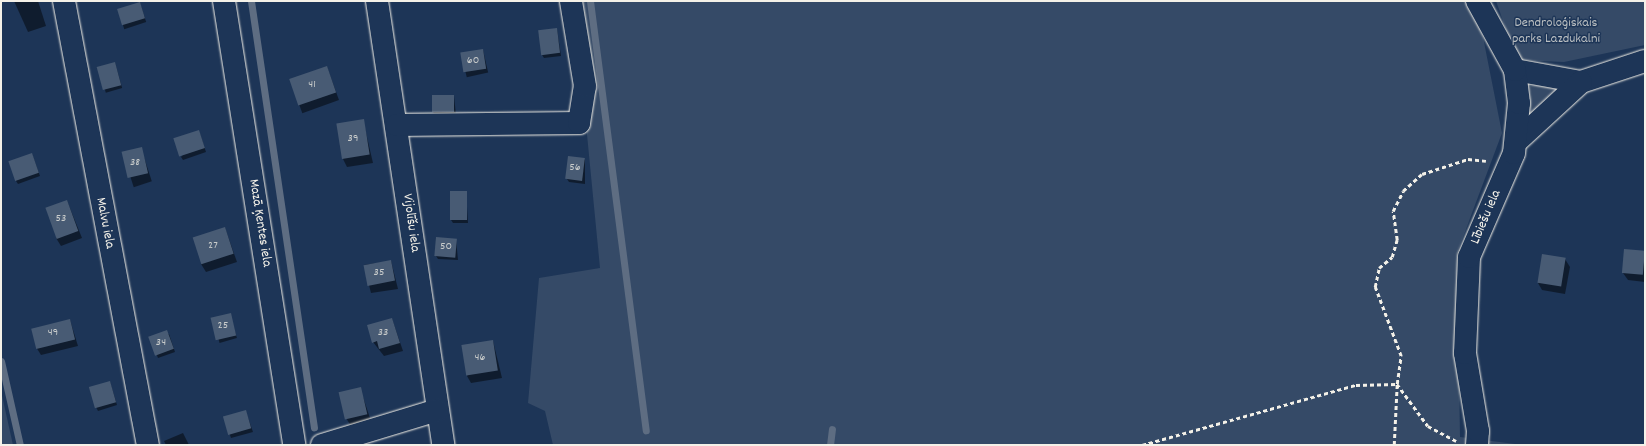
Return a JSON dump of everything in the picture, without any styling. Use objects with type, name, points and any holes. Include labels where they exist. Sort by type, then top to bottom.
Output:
[{"type":"street","name":"Malvu iela","points":[[64,1],[148,445]]},
{"type":"street","name":"Mazā Ķentes iela","points":[[224,1],[294,445]]},
{"type":"street","name":"Vijolīšu iela","points":[[377,1],[397,125],[443,445]]},
{"type":"street","points":[[397,125],[579,123],[585,86],[571,1]]},
{"type":"street","name":"Lībiešu iela","points":[[1477,1],[1515,70],[1519,103],[1516,142],[1507,169],[1469,258],[1464,353],[1478,431],[1477,445]]},
{"type":"street","points":[[1516,142],[1581,82],[1645,61]]},
{"type":"street","points":[[1515,70],[1581,82]]},
{"type":"street","points":[[322,445],[437,410]]},
{"type":"path","points":[[1394,445],[1396,384],[1401,356],[1375,287],[1379,268],[1392,257],[1397,240],[1393,211],[1403,191],[1422,174],[1468,159],[1483,160],[1507,169]]},
{"type":"path","points":[[1142,445],[1356,385],[1396,384]]},
{"type":"path","points":[[1396,384],[1428,426],[1463,445]]},
{"type":"green space","points":[[574,1],[1470,1],[1483,37],[1502,133],[1457,253],[1460,437],[1523,445],[553,445],[545,411],[528,403],[539,278],[600,268]]},
{"type":"green space","name":"Dendroloģiskais parks Lazdukalni","points":[[1496,1],[1645,1],[1645,45],[1564,62],[1517,60]]},
{"type":"green space","points":[[1538,84],[1564,86],[1532,120],[1527,87]]},
{"type":"green space","points":[[1,391],[13,445],[1,445]]},
{"type":"building","points":[[140,2],[145,18],[122,25],[117,9]]},
{"type":"building","points":[[557,28],[560,53],[541,55],[538,30]]},
{"type":"building","points":[[483,49],[486,69],[463,72],[460,53]]},
{"type":"building","points":[[115,62],[121,85],[103,90],[97,67]]},
{"type":"building","points":[[327,66],[336,92],[298,105],[289,79]]},
{"type":"building","points":[[432,95],[454,95],[454,112],[432,112]]},
{"type":"building","points":[[364,119],[370,155],[342,159],[336,123]]},
{"type":"building","points":[[199,130],[205,148],[179,156],[173,138]]},
{"type":"building","points":[[142,147],[148,173],[128,178],[122,152]]},
{"type":"building","points":[[32,153],[39,173],[15,181],[8,161]]},
{"type":"building","points":[[568,156],[585,158],[582,181],[565,179]]},
{"type":"building","points":[[450,191],[467,191],[467,220],[450,220]]},
{"type":"building","points":[[67,200],[78,231],[57,239],[45,208]]},
{"type":"building","points":[[225,227],[234,254],[201,264],[193,238]]},
{"type":"building","points":[[436,237],[457,239],[455,258],[434,256]]},
{"type":"building","points":[[1624,249],[1645,251],[1643,275],[1622,273]]},
{"type":"building","points":[[1542,254],[1566,258],[1561,286],[1537,283]]},
{"type":"building","points":[[391,260],[395,281],[368,286],[364,265]]},
{"type":"building","points":[[231,313],[236,335],[216,340],[211,318]]},
{"type":"building","points":[[392,318],[400,343],[379,349],[377,341],[372,343],[367,325]]},
{"type":"building","points":[[70,319],[75,339],[36,349],[31,329]]},
{"type":"building","points":[[167,330],[174,349],[155,356],[148,337]]},
{"type":"building","points":[[493,340],[498,371],[466,376],[461,345]]},
{"type":"building","points":[[110,381],[116,402],[95,408],[89,387]]},
{"type":"building","points":[[361,387],[367,414],[345,419],[339,392]]},
{"type":"building","points":[[246,410],[251,428],[228,435],[223,417]]},
{"type":"waterway","points":[[251,1],[314,427]]},
{"type":"waterway","points":[[590,1],[646,430]]},
{"type":"waterway","points":[[1,361],[20,445]]},
{"type":"waterway","points":[[830,445],[832,429]]}]
